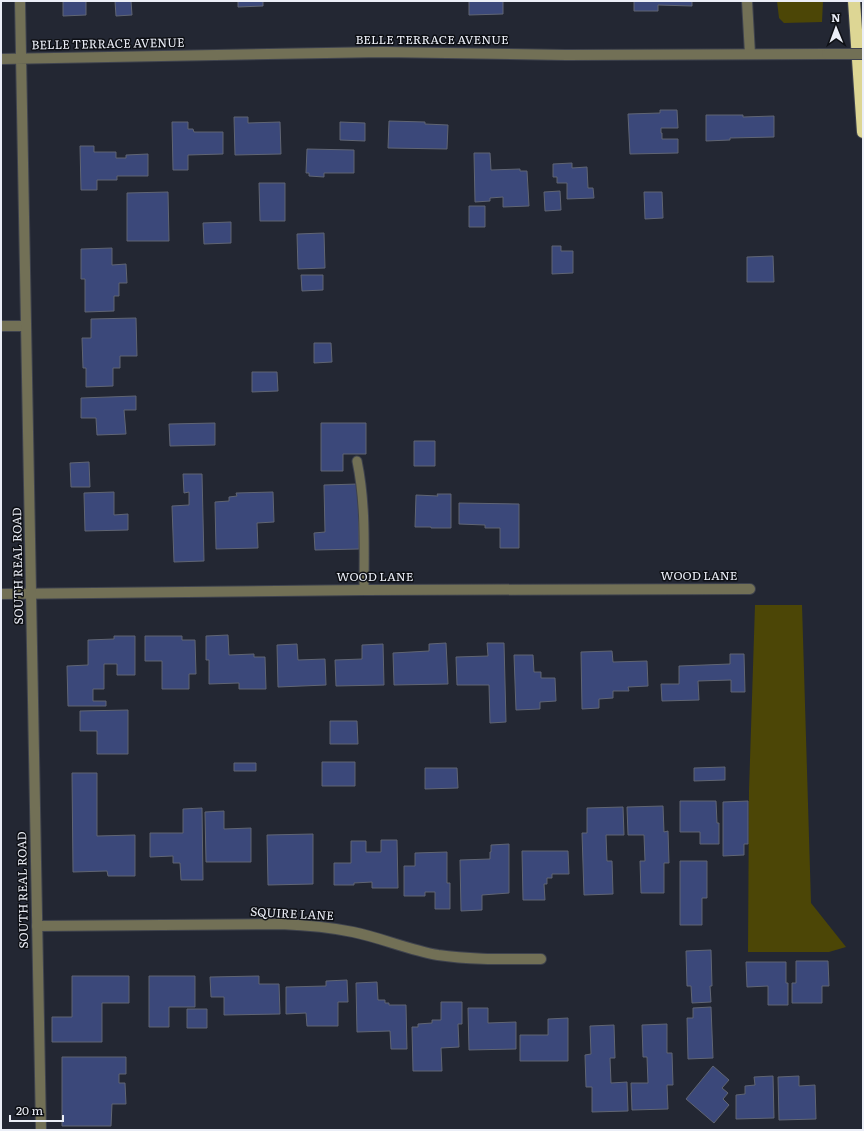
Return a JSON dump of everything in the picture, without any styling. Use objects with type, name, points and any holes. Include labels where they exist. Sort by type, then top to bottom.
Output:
[{"type":"highway","points":[[854,1],[863,132]]},
{"type":"street","name":"SOUTH REAL ROAD","points":[[20,1],[41,1130]]},
{"type":"street","points":[[747,1],[750,54]]},
{"type":"street","name":"BELLE TERRACE AVENUE","points":[[1,59],[383,52],[566,54],[863,54]]},
{"type":"street","points":[[1,326],[26,326]]},
{"type":"street","name":"WOOD LANE","points":[[1,594],[364,590],[750,589]]},
{"type":"street","name":"SQUIRE LANE","points":[[37,926],[273,924],[315,926],[354,932],[404,947],[471,959],[541,959]]},
{"type":"lane","points":[[357,461],[363,503],[364,590]]},
{"type":"shaded area","points":[[777,1],[823,1],[822,22],[784,23],[779,18]]},
{"type":"shaded area","points":[[755,605],[802,605],[811,903],[846,947],[829,952],[748,952],[749,791]]},
{"type":"building","points":[[63,1],[86,1],[86,15],[63,16]]},
{"type":"building","points":[[115,1],[131,1],[132,15],[116,16]]},
{"type":"building","points":[[238,1],[263,1],[263,6],[238,7]]},
{"type":"building","points":[[469,1],[503,1],[503,14],[469,15]]},
{"type":"building","points":[[634,1],[692,1],[692,6],[658,5],[658,11],[634,11]]},
{"type":"building","points":[[660,110],[677,110],[678,128],[661,128],[661,133],[662,139],[678,139],[678,153],[630,154],[628,114],[660,113]]},
{"type":"building","points":[[706,115],[743,115],[743,117],[774,116],[774,137],[730,138],[730,140],[706,141]]},
{"type":"building","points":[[234,117],[248,117],[248,123],[280,122],[281,154],[235,155]]},
{"type":"building","points":[[389,121],[425,122],[425,124],[448,125],[447,149],[388,148]]},
{"type":"building","points":[[172,122],[188,122],[188,129],[193,129],[194,132],[223,132],[223,154],[188,155],[188,170],[173,170]]},
{"type":"building","points":[[340,122],[365,123],[365,141],[340,140]]},
{"type":"building","points":[[80,146],[94,146],[94,152],[116,152],[116,158],[126,158],[126,155],[148,154],[148,176],[117,176],[117,180],[97,180],[97,190],[81,190]]},
{"type":"building","points":[[307,149],[354,150],[354,173],[324,173],[324,177],[309,176],[309,173],[306,173]]},
{"type":"building","points":[[474,153],[490,153],[491,170],[520,169],[520,171],[527,171],[529,206],[503,207],[503,197],[490,198],[490,201],[475,202]]},
{"type":"building","points":[[572,163],[572,168],[587,167],[588,188],[593,188],[594,198],[567,199],[567,183],[557,183],[557,177],[553,177],[553,164]]},
{"type":"building","points":[[259,183],[285,183],[285,221],[260,221]]},
{"type":"building","points":[[560,191],[561,210],[545,211],[544,192]]},
{"type":"building","points":[[168,192],[169,241],[127,241],[127,193]]},
{"type":"building","points":[[644,192],[662,192],[663,218],[645,219]]},
{"type":"building","points":[[469,206],[485,206],[485,227],[469,227]]},
{"type":"building","points":[[231,222],[231,243],[204,244],[203,223]]},
{"type":"building","points":[[324,233],[325,268],[298,269],[297,234]]},
{"type":"building","points":[[552,246],[561,246],[561,251],[573,251],[573,273],[552,274]]},
{"type":"building","points":[[112,248],[112,265],[126,264],[127,283],[119,283],[119,296],[114,296],[114,311],[85,312],[85,279],[81,279],[81,249]]},
{"type":"building","points":[[773,256],[774,282],[747,282],[747,257]]},
{"type":"building","points":[[301,275],[323,275],[323,290],[302,291]]},
{"type":"building","points":[[136,318],[137,356],[120,356],[120,368],[113,368],[113,386],[86,387],[86,368],[83,368],[82,338],[91,338],[91,319]]},
{"type":"building","points":[[314,343],[331,343],[332,362],[314,363]]},
{"type":"building","points":[[252,372],[277,372],[278,391],[252,392]]},
{"type":"building","points":[[136,396],[136,410],[124,410],[126,434],[97,435],[96,418],[81,418],[81,398]]},
{"type":"building","points":[[215,423],[215,445],[170,446],[169,424]]},
{"type":"building","points":[[321,423],[366,423],[366,454],[343,454],[343,471],[321,471]]},
{"type":"building","points":[[414,441],[435,441],[435,466],[414,466]]},
{"type":"building","points":[[89,462],[90,487],[71,487],[70,463]]},
{"type":"building","points":[[183,474],[202,474],[204,561],[174,562],[172,506],[189,505],[189,492],[184,493]]},
{"type":"building","points":[[358,484],[359,549],[315,550],[314,533],[325,532],[324,485]]},
{"type":"building","points":[[114,492],[114,515],[128,514],[128,530],[85,531],[84,493]]},
{"type":"building","points":[[273,492],[274,522],[257,523],[258,548],[216,549],[215,502],[229,501],[229,497],[237,496],[236,493]]},
{"type":"building","points":[[437,494],[451,494],[451,528],[415,527],[416,495],[438,496]]},
{"type":"building","points":[[459,503],[519,504],[519,548],[500,548],[500,528],[485,528],[485,525],[459,524]]},
{"type":"building","points":[[228,635],[229,655],[254,654],[254,657],[265,657],[266,689],[239,689],[239,683],[209,684],[209,660],[206,660],[206,636]]},
{"type":"building","points":[[114,636],[135,636],[135,675],[117,675],[117,664],[104,664],[104,689],[93,689],[93,701],[106,701],[106,706],[68,706],[67,666],[88,665],[88,640],[114,639]]},
{"type":"building","points":[[145,636],[182,636],[182,640],[195,640],[196,674],[189,674],[189,689],[162,689],[162,661],[145,661]]},
{"type":"building","points":[[446,643],[448,684],[394,685],[393,653],[429,651],[429,644]]},
{"type":"building","points":[[487,643],[504,643],[506,722],[490,723],[489,685],[457,685],[456,657],[488,656]]},
{"type":"building","points":[[297,644],[298,660],[325,659],[326,685],[278,687],[277,645]]},
{"type":"building","points":[[383,644],[384,685],[336,686],[335,660],[362,659],[362,645]]},
{"type":"building","points":[[612,651],[613,662],[647,661],[648,686],[628,687],[629,691],[613,691],[613,698],[599,699],[599,708],[582,709],[581,652]]},
{"type":"building","points":[[730,654],[744,654],[745,692],[731,692],[731,680],[698,681],[699,700],[662,701],[661,684],[679,684],[679,666],[730,664]]},
{"type":"building","points":[[514,655],[533,655],[534,672],[541,672],[541,678],[555,678],[556,701],[540,702],[540,709],[516,710]]},
{"type":"building","points":[[128,710],[128,754],[97,754],[97,731],[80,731],[80,711]]},
{"type":"building","points":[[330,721],[357,721],[358,744],[330,744]]},
{"type":"building","points":[[322,762],[355,762],[355,786],[322,786]]},
{"type":"building","points":[[234,763],[256,763],[256,771],[234,771]]},
{"type":"building","points":[[725,767],[725,780],[694,781],[694,768]]},
{"type":"building","points":[[425,768],[457,768],[458,788],[425,789]]},
{"type":"building","points":[[72,773],[97,773],[97,836],[135,835],[135,876],[108,876],[107,871],[73,872]]},
{"type":"building","points":[[680,801],[716,801],[717,823],[719,823],[719,844],[700,844],[700,832],[680,832]]},
{"type":"building","points":[[748,801],[748,844],[744,844],[744,855],[723,856],[723,802]]},
{"type":"building","points":[[663,806],[664,832],[668,831],[669,863],[664,863],[664,893],[641,893],[640,861],[645,861],[644,835],[628,835],[627,807]]},
{"type":"building","points":[[623,807],[624,835],[606,835],[607,861],[612,861],[613,894],[584,895],[582,833],[587,833],[587,808]]},
{"type":"building","points":[[202,808],[203,880],[181,880],[180,863],[173,863],[173,856],[150,857],[150,833],[183,833],[183,809]]},
{"type":"building","points":[[224,811],[224,829],[251,828],[251,862],[206,862],[205,812]]},
{"type":"building","points":[[313,834],[313,884],[268,885],[267,835]]},
{"type":"building","points":[[381,840],[397,840],[398,888],[372,888],[372,882],[354,883],[354,885],[334,885],[334,863],[351,863],[351,841],[366,841],[366,852],[381,852]]},
{"type":"building","points":[[509,844],[509,893],[482,895],[482,910],[461,911],[460,860],[490,859],[491,845]]},
{"type":"building","points":[[522,851],[568,851],[569,874],[552,874],[552,878],[547,878],[547,884],[544,884],[545,900],[523,900]]},
{"type":"building","points":[[447,852],[447,883],[450,883],[450,909],[435,909],[435,892],[425,892],[425,896],[404,896],[404,866],[415,866],[415,853]]},
{"type":"building","points":[[680,861],[707,861],[707,898],[702,898],[702,925],[680,925]]},
{"type":"building","points":[[711,950],[711,1002],[692,1003],[691,986],[687,986],[686,951]]},
{"type":"building","points":[[796,961],[828,961],[829,986],[822,986],[822,1003],[792,1003],[792,983],[796,983]]},
{"type":"building","points":[[746,962],[786,962],[788,1005],[768,1005],[768,986],[747,987]]},
{"type":"building","points":[[72,976],[129,976],[129,1003],[102,1003],[102,1042],[52,1042],[52,1017],[72,1017]]},
{"type":"building","points":[[149,976],[195,976],[195,1007],[169,1007],[169,1027],[149,1027]]},
{"type":"building","points":[[259,976],[259,984],[279,984],[280,1014],[224,1015],[224,997],[211,997],[210,977]]},
{"type":"building","points":[[347,980],[348,1002],[338,1002],[338,1026],[307,1026],[306,1013],[286,1014],[286,987],[326,986],[326,981]]},
{"type":"building","points":[[377,982],[378,1000],[385,1000],[385,1003],[389,1003],[389,1005],[406,1005],[407,1049],[391,1049],[390,1031],[357,1032],[356,983]]},
{"type":"building","points":[[441,1002],[462,1002],[462,1024],[458,1024],[459,1047],[441,1048],[442,1071],[413,1071],[412,1027],[418,1027],[418,1024],[432,1023],[432,1020],[441,1020]]},
{"type":"building","points":[[711,1007],[713,1058],[688,1059],[687,1018],[693,1018],[693,1008]]},
{"type":"building","points":[[468,1008],[488,1008],[488,1023],[516,1022],[516,1049],[469,1050]]},
{"type":"building","points":[[187,1009],[207,1009],[207,1028],[187,1028]]},
{"type":"building","points":[[568,1018],[568,1061],[520,1061],[520,1035],[548,1035],[548,1019]]},
{"type":"building","points":[[667,1024],[667,1053],[672,1053],[673,1085],[667,1085],[668,1109],[632,1110],[631,1083],[648,1083],[647,1057],[643,1057],[642,1025]]},
{"type":"building","points":[[614,1025],[615,1058],[610,1058],[611,1083],[627,1082],[628,1111],[592,1112],[592,1087],[586,1087],[585,1055],[591,1054],[590,1026]]},
{"type":"building","points":[[62,1057],[126,1057],[126,1074],[119,1074],[119,1083],[125,1083],[126,1104],[112,1104],[111,1126],[62,1126]]},
{"type":"building","points":[[713,1066],[729,1080],[722,1088],[728,1093],[723,1099],[729,1105],[714,1123],[686,1099]]},
{"type":"building","points":[[773,1076],[774,1118],[736,1119],[736,1095],[745,1094],[745,1086],[755,1085],[754,1077]]},
{"type":"building","points":[[799,1076],[799,1086],[815,1085],[816,1119],[779,1120],[778,1077]]}]
